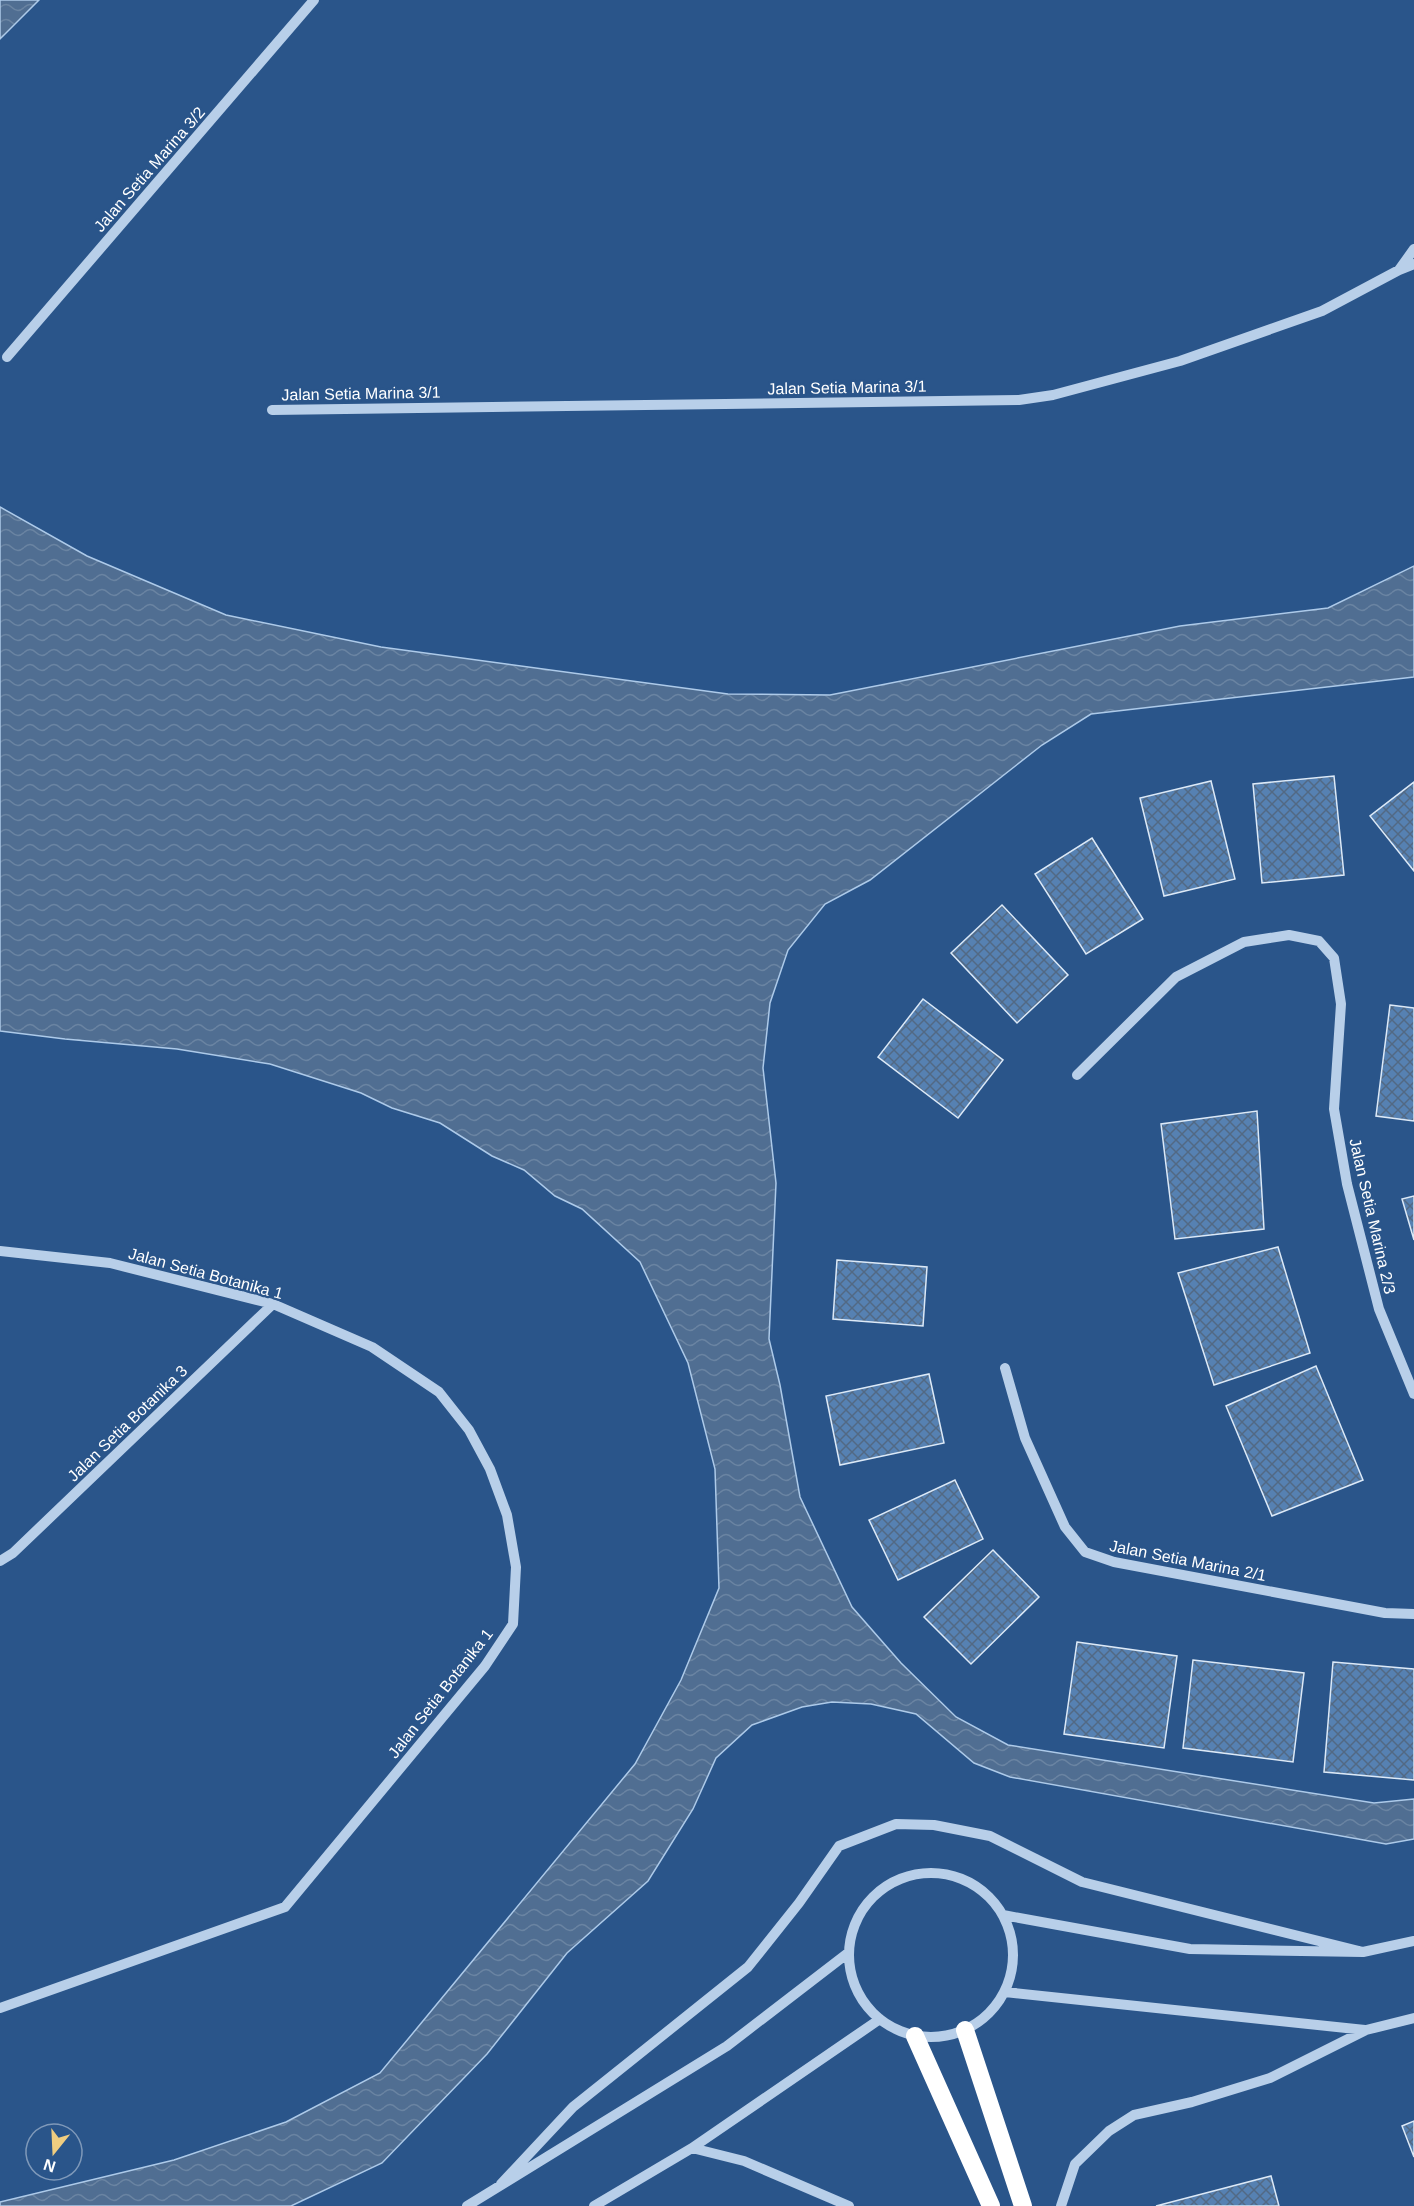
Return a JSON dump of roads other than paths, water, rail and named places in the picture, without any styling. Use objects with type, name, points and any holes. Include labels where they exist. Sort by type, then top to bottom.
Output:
[{"type":"highway","points":[[965,2030],[1023,2206]]},
{"type":"highway","points":[[915,2036],[989,2203]]},
{"type":"street","name":"Jalan Setia Marina 3/2","points":[[7,357],[314,0]]},
{"type":"street","name":"Jalan Setia Marina 3/1","points":[[1399,270],[1414,249]]},
{"type":"street","name":"Jalan Setia Marina 3/1","points":[[272,410],[1019,400],[1053,395],[1180,361],[1322,311],[1414,264]]},
{"type":"street","name":"Jalan Setia Marina 2/3","points":[[1077,1075],[1176,977],[1245,942],[1289,935],[1319,941],[1334,958],[1341,1004],[1334,1109],[1347,1184],[1379,1310],[1414,1394]]},
{"type":"street","name":"Jalan Setia Botanika 1","points":[[0,1251],[110,1263],[273,1304],[372,1347],[439,1392],[469,1430],[490,1469],[507,1515],[516,1567],[513,1624],[485,1666],[285,1907],[0,2008]]},
{"type":"street","name":"Jalan Setia Botanika 3","points":[[0,1561],[13,1553],[273,1304]]},
{"type":"street","name":"Jalan Setia Marina 2/1","points":[[1005,1368],[1025,1438],[1065,1527],[1086,1552],[1114,1562],[1385,1613],[1414,1614]]},
{"type":"street","points":[[501,2184],[573,2107],[747,1966],[799,1903],[839,1846],[896,1824],[934,1825],[990,1836],[1082,1882],[1363,1952]]},
{"type":"street","points":[[927,1872],[957,1876],[984,1891],[1003,1915],[1012,1940],[1013,1966],[1005,1992],[989,2014],[965,2030],[941,2036],[915,2036],[896,2029],[880,2019],[862,2001],[852,1978],[848,1953],[854,1922],[872,1897],[896,1879],[927,1872]]},
{"type":"street","points":[[1003,1915],[1190,1949],[1363,1952],[1414,1941]]},
{"type":"street","points":[[467,2206],[727,2046],[848,1953]]},
{"type":"street","points":[[1005,1992],[1366,2030]]},
{"type":"street","points":[[1061,2206],[1075,2164],[1109,2131],[1134,2115],[1192,2102],[1270,2078],[1366,2030],[1414,2018]]},
{"type":"street","points":[[594,2206],[692,2148],[880,2019]]},
{"type":"street","points":[[692,2148],[744,2161],[849,2206]]},
{"type":"water","points":[[0,0],[39,0],[0,39]]},
{"type":"water","points":[[0,507],[87,556],[226,615],[381,647],[728,694],[830,695],[1180,626],[1328,608],[1414,566],[1414,677],[1091,714],[1042,745],[870,880],[825,904],[788,950],[770,1003],[763,1068],[776,1183],[769,1339],[780,1385],[800,1497],[852,1607],[901,1663],[956,1717],[1008,1745],[1374,1803],[1414,1799],[1414,1839],[1386,1844],[1010,1777],[974,1763],[916,1714],[871,1704],[832,1702],[802,1707],[752,1725],[716,1758],[693,1809],[648,1881],[567,1953],[487,2054],[382,2163],[291,2206],[0,2206],[0,2202],[174,2160],[286,2122],[380,2073],[635,1764],[681,1680],[719,1588],[715,1469],[688,1363],[640,1262],[582,1209],[555,1196],[524,1170],[492,1156],[440,1123],[392,1108],[361,1093],[270,1064],[177,1049],[0,1031]]}]
